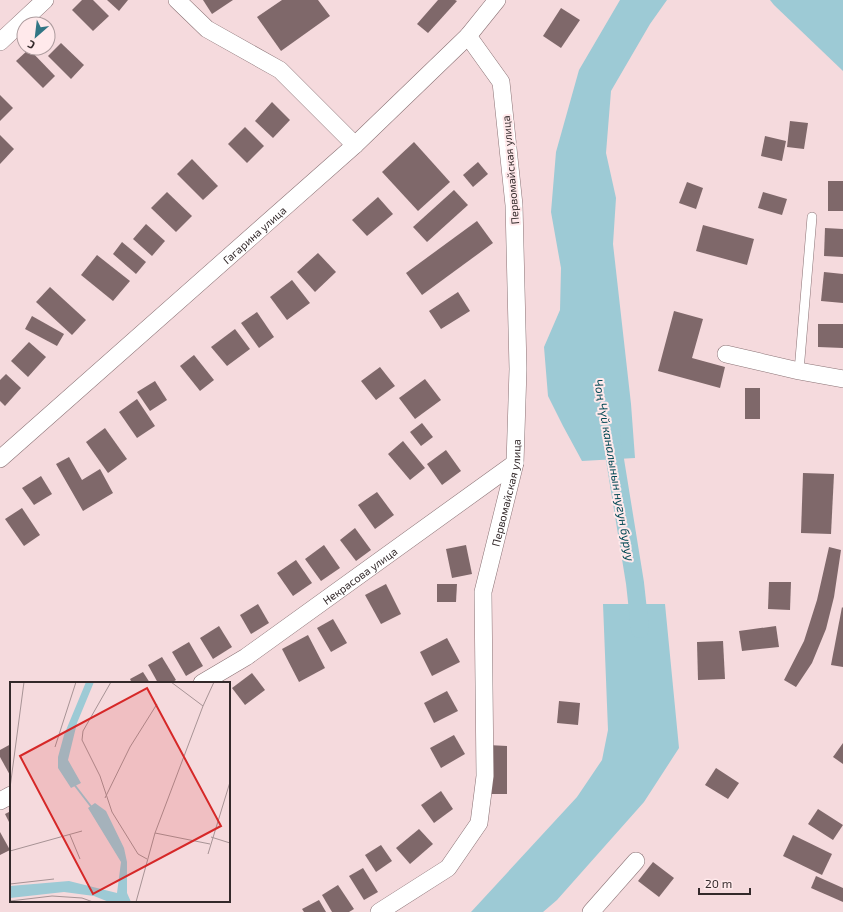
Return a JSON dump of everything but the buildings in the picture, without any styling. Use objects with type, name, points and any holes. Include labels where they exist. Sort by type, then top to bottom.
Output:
[{"type":"street","points":[[0,42],[45,0]]},
{"type":"street","points":[[177,0],[207,29],[280,70],[355,145]]},
{"type":"street","name":"Гагарина улица","points":[[0,459],[355,145],[468,36],[498,0]]},
{"type":"street","name":"Первомайская улица","points":[[379,912],[448,868],[479,823],[485,776],[483,592],[515,463],[518,369],[514,205],[501,82],[468,36]]},
{"type":"street","points":[[726,354],[799,371],[843,379]]},
{"type":"street","name":"Некрасова улица","points":[[204,682],[246,657],[515,463]]},
{"type":"street","points":[[0,802],[10,796]]},
{"type":"street","points":[[591,912],[636,861]]},
{"type":"lane","points":[[799,371],[812,217]]},
{"type":"water","points":[[620,0],[667,0],[650,24],[611,91],[606,153],[616,198],[613,244],[631,404],[635,458],[582,461],[548,396],[544,347],[560,310],[561,268],[551,212],[556,152],[579,70]]},
{"type":"water","points":[[770,0],[843,0],[843,71],[774,5]]},
{"type":"water","points":[[603,604],[665,604],[679,748],[644,802],[557,900],[543,912],[471,912],[577,797],[602,760],[608,730]]},
{"type":"waterway","name":"Чоң Чүй каналынын нугун буруу","points":[[611,435],[635,583],[640,629]]}]
